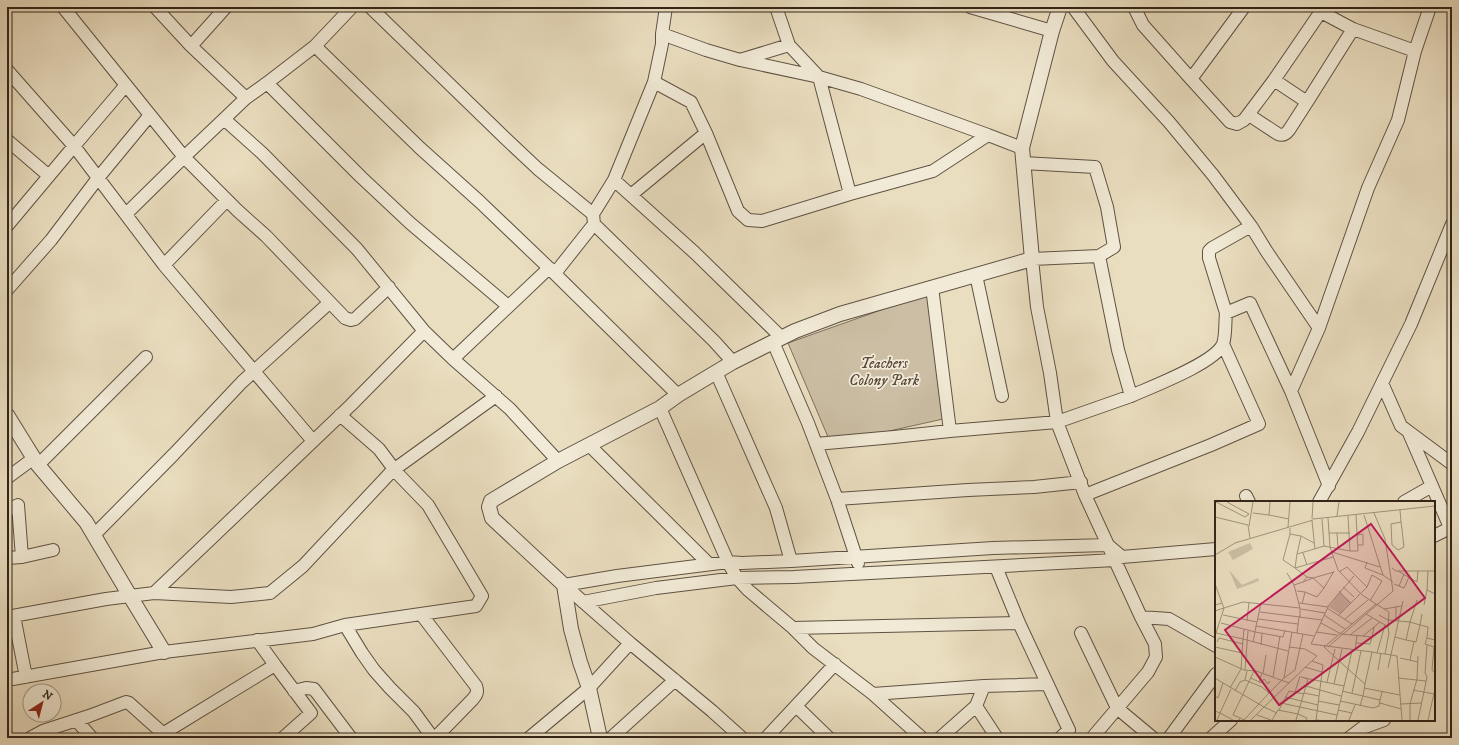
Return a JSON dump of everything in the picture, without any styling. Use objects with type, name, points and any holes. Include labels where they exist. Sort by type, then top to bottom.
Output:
[{"type":"street","points":[[63,7],[184,157],[266,236],[345,318],[351,320],[355,318],[388,287]]},
{"type":"street","points":[[155,7],[191,46],[246,98]]},
{"type":"street","points":[[191,46],[226,7]]},
{"type":"street","points":[[126,214],[246,98],[315,46],[352,7]]},
{"type":"street","points":[[370,7],[510,143],[593,219],[733,362]]},
{"type":"street","points":[[549,268],[556,272],[593,219],[614,180],[654,82],[662,44],[666,7]]},
{"type":"street","points":[[776,7],[789,45],[819,77],[850,194]]},
{"type":"street","points":[[970,7],[1052,31]]},
{"type":"street","points":[[1060,7],[1052,31],[1022,148],[1037,307],[1050,373],[1057,422],[1085,495],[1108,545],[1119,558],[1141,617],[1155,644],[1156,657],[1148,672],[1092,738]]},
{"type":"street","points":[[1073,7],[1113,60],[1214,175],[1251,226],[1319,328]]},
{"type":"street","points":[[1134,7],[1143,25],[1230,122],[1237,124],[1244,120],[1248,115],[1323,10],[1353,29],[1415,51]]},
{"type":"street","points":[[1191,79],[1244,7]]},
{"type":"street","points":[[1291,391],[1319,328],[1368,188],[1398,120],[1415,51],[1430,7]]},
{"type":"street","points":[[1248,115],[1278,134],[1286,134],[1353,29]]},
{"type":"street","points":[[662,34],[706,50],[740,60],[819,77],[861,89],[1022,148]]},
{"type":"street","points":[[740,60],[789,45]]},
{"type":"street","points":[[315,46],[415,143],[549,268],[678,395]]},
{"type":"street","points":[[7,70],[74,146],[164,265],[313,441]]},
{"type":"street","points":[[1274,80],[1307,102]]},
{"type":"street","points":[[654,82],[691,102],[706,132],[738,211],[748,220],[762,221],[932,171],[988,135]]},
{"type":"street","points":[[267,83],[361,177],[410,223],[508,306]]},
{"type":"street","points":[[7,226],[126,85]]},
{"type":"street","points":[[7,290],[51,240],[98,178],[150,114]]},
{"type":"street","points":[[224,119],[262,153],[357,249],[424,332],[510,409],[558,461]]},
{"type":"street","points":[[631,195],[706,132]]},
{"type":"street","points":[[7,140],[49,176]]},
{"type":"street","points":[[735,736],[712,711],[583,602],[492,518],[489,507],[491,501],[558,461],[660,408],[678,395],[733,362],[795,331],[840,314],[1032,259],[1099,256],[1114,247],[1107,207],[1095,167],[1023,164]]},
{"type":"street","points":[[614,180],[695,253],[777,340],[837,499],[862,574]]},
{"type":"street","points":[[164,265],[227,200]]},
{"type":"street","points":[[1321,501],[1358,432],[1411,324],[1452,224]]},
{"type":"street","points":[[1085,495],[1211,445],[1258,424],[1223,344],[1226,313],[1209,258],[1209,251],[1212,248],[1251,226]]},
{"type":"street","points":[[1099,256],[1118,350],[1131,396]]},
{"type":"street","points":[[453,359],[549,268]]},
{"type":"street","points":[[976,275],[1002,396]]},
{"type":"street","points":[[932,287],[950,431]]},
{"type":"street","points":[[94,535],[242,382],[329,303]]},
{"type":"street","points":[[1226,313],[1250,304],[1291,391],[1329,486]]},
{"type":"street","points":[[154,593],[340,415],[424,332]]},
{"type":"street","points":[[816,444],[1057,422],[1131,396],[1197,367],[1211,357],[1223,344]]},
{"type":"street","points":[[7,478],[36,461],[146,357]]},
{"type":"street","points":[[716,372],[776,508],[791,561]]},
{"type":"street","points":[[1382,383],[1401,426],[1452,464]]},
{"type":"street","points":[[26,677],[10,616],[106,599],[154,593],[231,597],[270,593],[303,566],[395,469],[496,396]]},
{"type":"street","points":[[660,408],[728,562],[737,578],[748,590],[793,628],[813,648],[873,694],[922,738]]},
{"type":"street","points":[[7,680],[164,652],[313,634],[345,625],[476,606],[482,596],[428,505],[379,449],[340,415]]},
{"type":"street","points":[[7,416],[36,461],[86,522],[164,652]]},
{"type":"street","points":[[1409,432],[1451,530],[1435,536]]},
{"type":"street","points":[[588,445],[709,564]]},
{"type":"street","points":[[837,499],[1034,487],[1081,482]]},
{"type":"street","points":[[1406,501],[1432,486]]},
{"type":"street","points":[[7,510],[18,505],[22,557]]},
{"type":"street","points":[[564,585],[617,576],[728,562],[742,563],[791,561],[993,548],[1108,545]]},
{"type":"street","points":[[583,602],[656,588],[737,578],[862,574],[949,568],[996,567],[1215,549]]},
{"type":"street","points":[[7,558],[22,557],[53,550]]},
{"type":"street","points":[[996,567],[1018,623],[1047,684],[1068,735]]},
{"type":"street","points":[[641,573],[656,588]]},
{"type":"street","points":[[564,585],[571,629],[588,688],[600,738]]},
{"type":"street","points":[[345,625],[374,670],[414,712],[434,738],[473,699],[478,690],[421,614]]},
{"type":"street","points":[[1141,617],[1169,619],[1215,645]]},
{"type":"street","points":[[793,628],[1018,623]]},
{"type":"street","points":[[1081,632],[1117,708],[1153,738]]},
{"type":"street","points":[[257,640],[310,714],[283,738]]},
{"type":"street","points":[[529,738],[588,688],[630,643]]},
{"type":"street","points":[[766,738],[835,664]]},
{"type":"street","points":[[30,738],[43,731],[127,702],[166,736],[275,665]]},
{"type":"street","points":[[1169,738],[1215,675]]},
{"type":"street","points":[[611,738],[675,680]]},
{"type":"street","points":[[873,694],[984,686],[1047,684]]},
{"type":"street","points":[[940,738],[976,706],[984,686]]},
{"type":"street","points":[[294,691],[306,688],[314,689],[351,738]]},
{"type":"street","points":[[796,706],[829,738]]},
{"type":"street","points":[[976,706],[997,738]]},
{"type":"street","points":[[76,720],[92,738]]},
{"type":"street","points":[[1211,738],[1230,721]]},
{"type":"street","points":[[1349,738],[1362,728],[1381,721]]},
{"type":"green space","name":"Teachers Colony Park","points":[[929,293],[952,417],[831,444],[788,343]]}]
